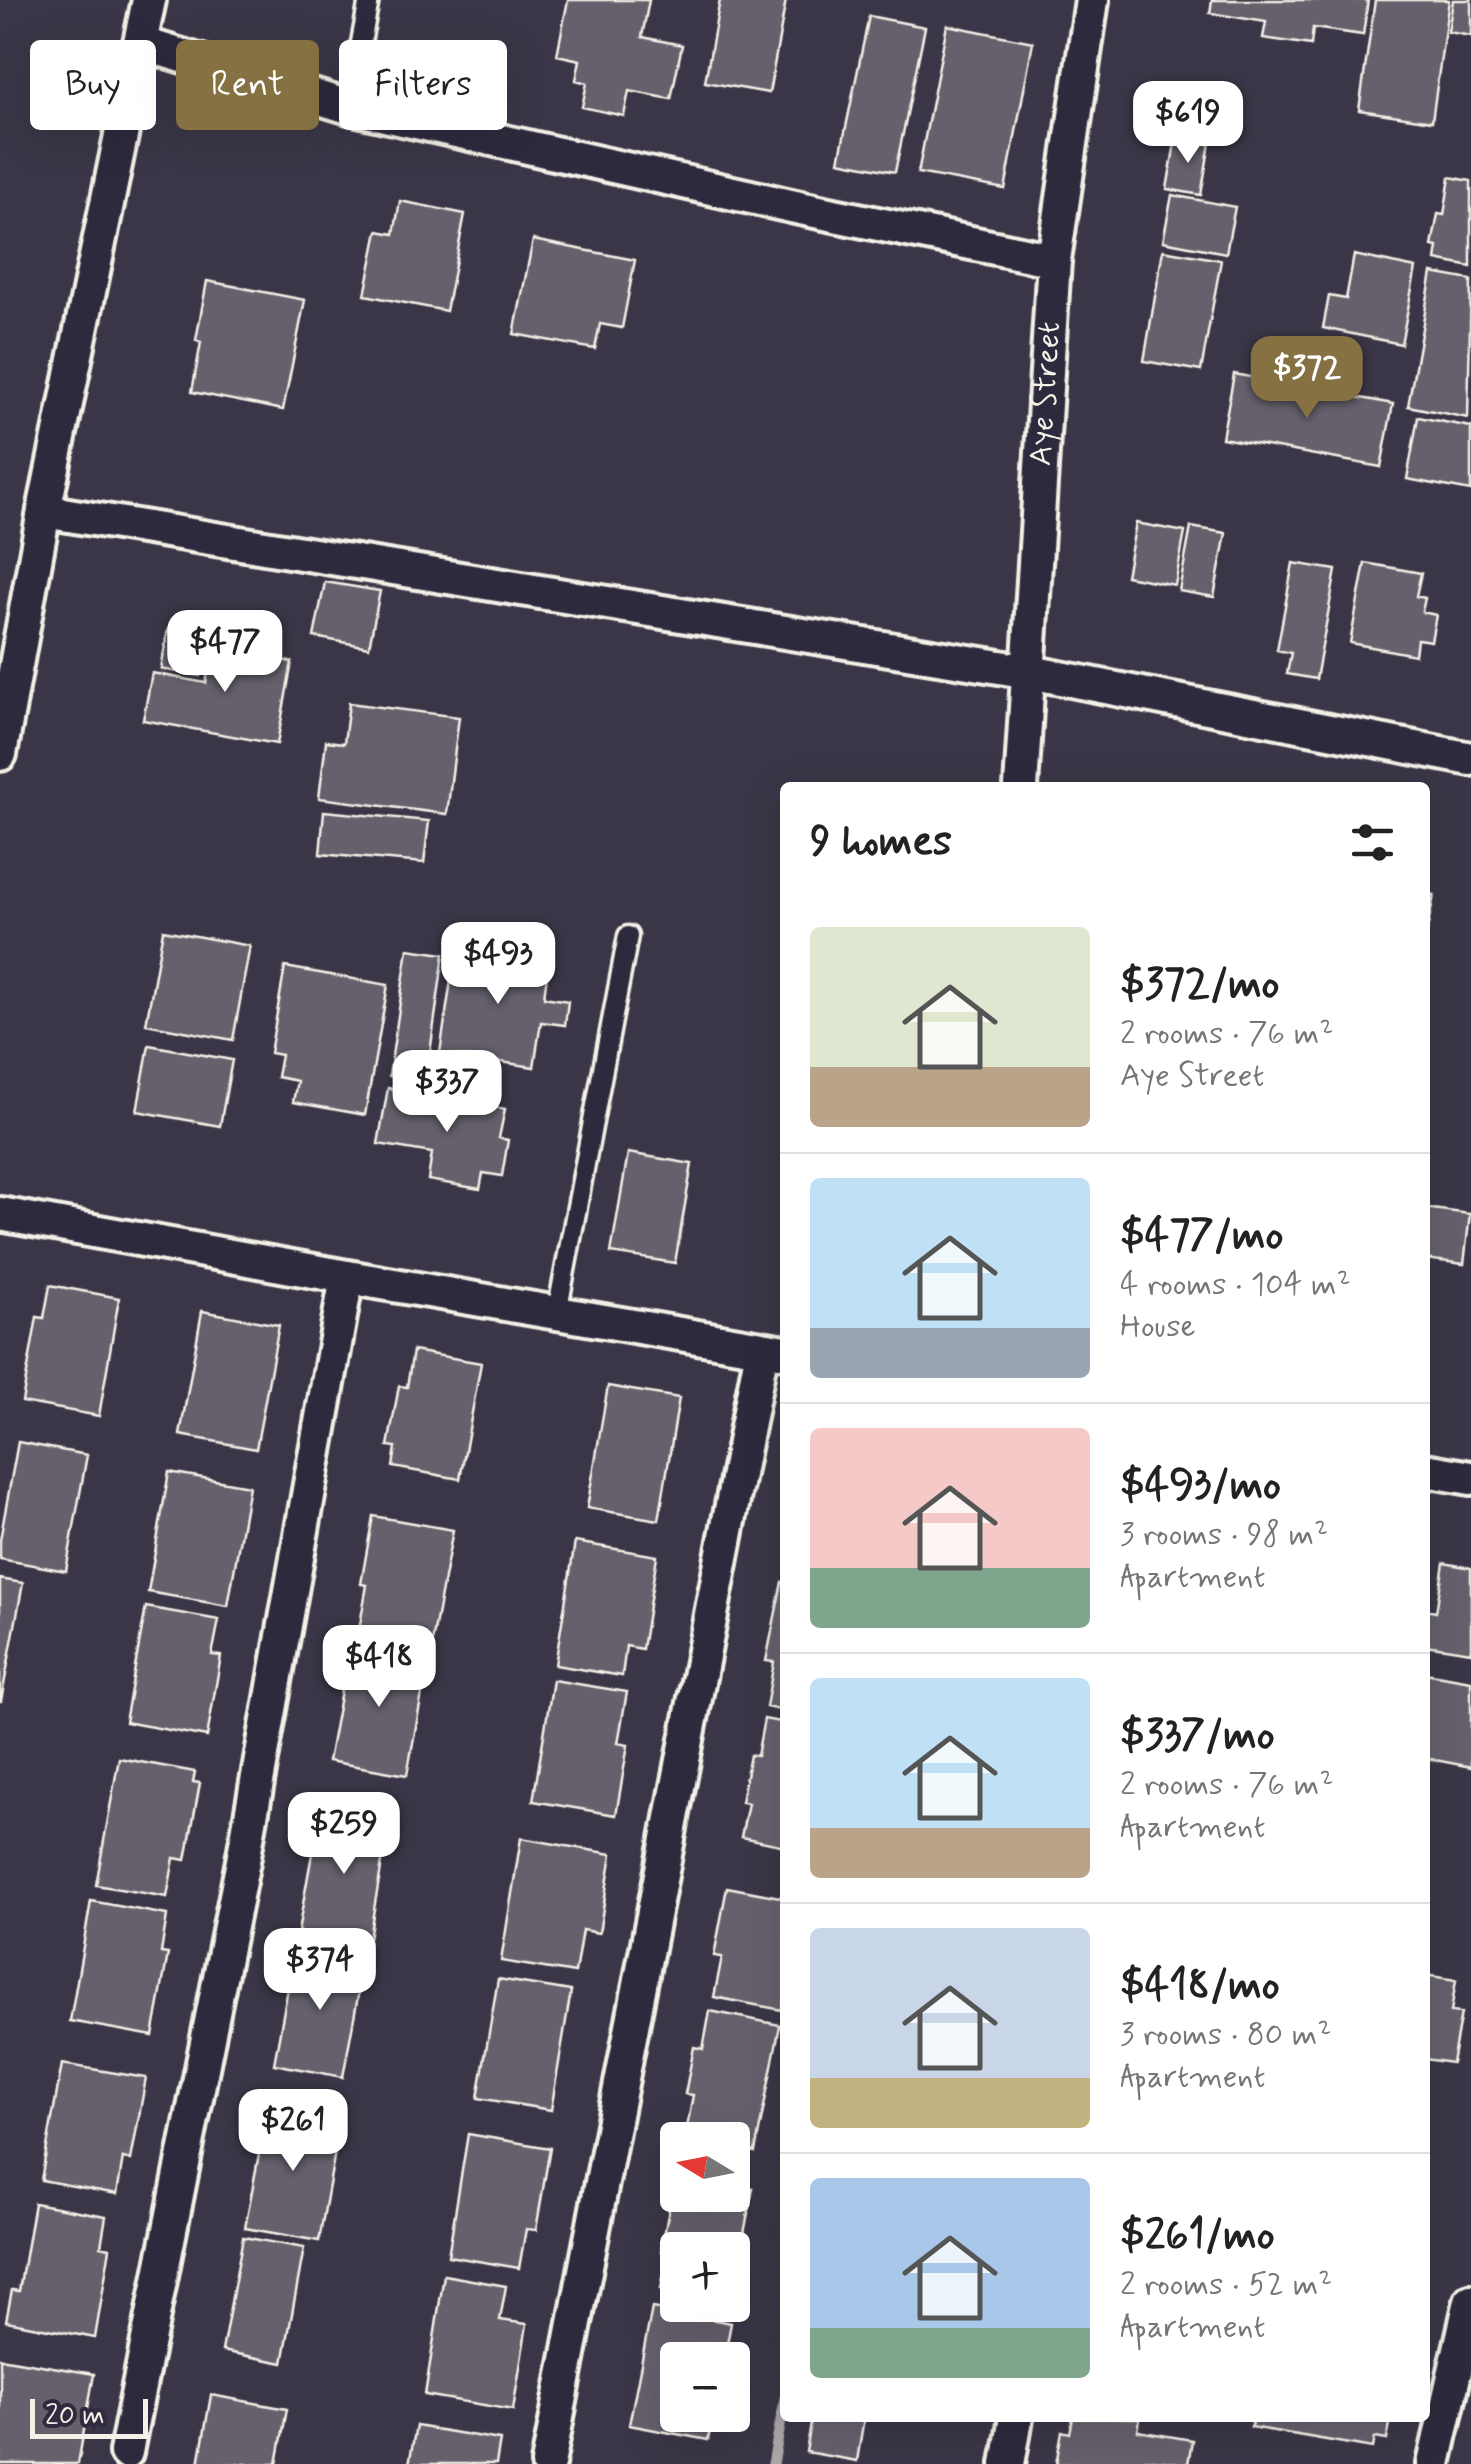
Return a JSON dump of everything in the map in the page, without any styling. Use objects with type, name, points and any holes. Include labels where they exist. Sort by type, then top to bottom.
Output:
[{"type":"street","points":[[140,40],[149,0]]},
{"type":"street","name":"Aye Street","points":[[1021,782],[1054,260],[1092,0]]},
{"type":"street","points":[[156,47],[339,104]]},
{"type":"street","points":[[0,754],[44,511],[122,130]]},
{"type":"street","points":[[452,130],[1054,260]]},
{"type":"street","points":[[44,511],[1030,672],[1471,759]]},
{"type":"street","points":[[0,1214],[774,1350],[548,2464]]},
{"type":"street","points":[[126,2452],[243,1861],[347,1278]]},
{"type":"street","points":[[1430,1471],[1471,1478]]},
{"type":"street","points":[[1434,2464],[1471,2301]]},
{"type":"street","points":[[1008,2464],[1015,2422]]},
{"type":"lane","points":[[362,40],[369,0]]},
{"type":"lane","points":[[558,1313],[628,936]]},
{"type":"building","points":[[568,0],[649,0],[642,37],[682,45],[671,99],[629,91],[624,116],[582,107],[587,83],[576,80],[580,60],[557,55]]},
{"type":"building","points":[[720,0],[786,0],[769,93],[705,82]]},
{"type":"building","points":[[1212,0],[1368,0],[1363,35],[1313,28],[1311,45],[1263,38],[1266,22],[1210,13]]},
{"type":"building","points":[[1375,0],[1449,0],[1432,121],[1359,110]]},
{"type":"building","points":[[1453,0],[1471,0],[1471,36],[1448,32]]},
{"type":"building","points":[[869,16],[925,27],[895,172],[839,161]]},
{"type":"building","points":[[947,25],[1033,42],[1005,189],[918,173]]},
{"type":"building","points":[[1176,137],[1210,143],[1201,195],[1167,189]]},
{"type":"building","points":[[1450,177],[1471,181],[1471,267],[1436,260],[1438,247],[1432,246],[1438,214],[1444,215]]},
{"type":"building","points":[[1172,195],[1235,207],[1226,253],[1163,241]]},
{"type":"building","points":[[400,201],[465,214],[446,311],[365,295],[378,231],[394,234]]},
{"type":"building","points":[[533,240],[635,260],[622,328],[600,324],[595,349],[514,334]]},
{"type":"building","points":[[1163,250],[1221,260],[1201,371],[1144,361]]},
{"type":"building","points":[[1354,255],[1416,268],[1401,344],[1323,328],[1329,296],[1346,299]]},
{"type":"building","points":[[1432,273],[1471,280],[1468,418],[1408,406]]},
{"type":"building","points":[[207,281],[305,300],[283,410],[192,392]]},
{"type":"building","points":[[1234,374],[1393,404],[1381,467],[1222,438]]},
{"type":"building","points":[[1418,417],[1471,427],[1471,491],[1407,479]]},
{"type":"building","points":[[1136,523],[1185,532],[1175,585],[1126,576]]},
{"type":"building","points":[[1191,527],[1226,533],[1214,597],[1179,591]]},
{"type":"building","points":[[1293,563],[1336,570],[1316,679],[1287,674],[1291,653],[1277,650]]},
{"type":"building","points":[[1365,563],[1421,573],[1416,596],[1425,598],[1422,612],[1436,615],[1431,641],[1417,639],[1415,655],[1350,643]]},
{"type":"building","points":[[325,582],[380,591],[369,647],[314,637]]},
{"type":"building","points":[[168,629],[207,636],[200,676],[161,669]]},
{"type":"building","points":[[215,635],[253,643],[249,666],[263,669],[265,657],[292,662],[277,744],[143,720],[152,673],[206,683]]},
{"type":"building","points":[[349,703],[459,717],[447,814],[319,798],[326,741],[344,743]]},
{"type":"building","points":[[324,811],[429,821],[424,863],[320,854]]},
{"type":"building","points":[[163,930],[250,946],[233,1040],[146,1024]]},
{"type":"building","points":[[456,947],[549,960],[544,997],[568,1001],[565,1025],[541,1022],[534,1067],[440,1053]]},
{"type":"building","points":[[408,949],[444,954],[426,1081],[389,1076]]},
{"type":"building","points":[[285,967],[388,985],[365,1115],[293,1102],[297,1081],[277,1077],[281,1055],[270,1053]]},
{"type":"building","points":[[149,1045],[232,1060],[220,1126],[137,1111]]},
{"type":"building","points":[[388,1088],[505,1109],[499,1138],[508,1140],[502,1176],[483,1173],[480,1189],[428,1180],[432,1153],[378,1144]]},
{"type":"building","points":[[628,1153],[692,1164],[675,1263],[611,1253]]},
{"type":"building","points":[[1430,1209],[1470,1214],[1464,1264],[1430,1260]]},
{"type":"building","points":[[50,1285],[119,1298],[99,1416],[22,1402],[37,1317],[44,1318]]},
{"type":"building","points":[[202,1311],[279,1325],[256,1449],[180,1435]]},
{"type":"building","points":[[413,1351],[481,1363],[460,1479],[393,1467],[396,1447],[388,1446],[399,1386],[407,1387]]},
{"type":"building","points":[[608,1386],[679,1398],[659,1520],[587,1508]]},
{"type":"building","points":[[18,1442],[87,1455],[66,1571],[0,1559]]},
{"type":"building","points":[[169,1472],[249,1486],[228,1606],[148,1592]]},
{"type":"building","points":[[373,1516],[453,1530],[432,1643],[359,1630],[367,1585],[361,1584]]},
{"type":"building","points":[[575,1542],[657,1556],[642,1649],[626,1646],[622,1676],[555,1665]]},
{"type":"building","points":[[1444,1563],[1471,1568],[1471,1652],[1430,1646],[1430,1611],[1436,1612]]},
{"type":"building","points":[[0,1579],[23,1583],[1,1701],[0,1701]]},
{"type":"building","points":[[780,1592],[780,1710],[766,1707],[774,1662],[766,1661]]},
{"type":"building","points":[[146,1607],[219,1620],[212,1655],[221,1656],[207,1737],[125,1722]]},
{"type":"building","points":[[357,1643],[429,1656],[407,1775],[328,1761],[343,1680],[350,1682]]},
{"type":"building","points":[[1430,1674],[1471,1681],[1471,1767],[1430,1759]]},
{"type":"building","points":[[553,1680],[627,1692],[618,1743],[628,1745],[616,1815],[533,1801]]},
{"type":"building","points":[[764,1719],[780,1722],[780,1845],[741,1837],[748,1803],[741,1802],[750,1755],[757,1756]]},
{"type":"building","points":[[119,1758],[195,1772],[193,1782],[200,1783],[186,1860],[174,1858],[167,1897],[96,1885]]},
{"type":"building","points":[[320,1809],[389,1822],[368,1944],[298,1932]]},
{"type":"building","points":[[521,1838],[612,1854],[599,1933],[582,1930],[575,1973],[501,1961]]},
{"type":"building","points":[[727,1887],[780,1897],[780,2010],[714,1997],[722,1957],[714,1956]]},
{"type":"building","points":[[91,1901],[167,1915],[161,1953],[168,1954],[153,2036],[70,2021]]},
{"type":"building","points":[[303,1947],[365,1958],[343,2077],[274,2064],[290,1977],[297,1978]]},
{"type":"building","points":[[1430,1976],[1456,1980],[1451,2012],[1461,2013],[1452,2063],[1430,2060]]},
{"type":"building","points":[[498,1979],[571,1991],[551,2110],[478,2098]]},
{"type":"building","points":[[710,2011],[780,2025],[755,2152],[750,2151],[750,2122],[688,2122],[693,2095],[685,2094],[694,2047],[703,2049]]},
{"type":"building","points":[[62,2064],[146,2078],[131,2160],[123,2158],[117,2194],[41,2180]]},
{"type":"building","points":[[268,2106],[337,2118],[332,2146],[336,2146],[319,2241],[245,2228]]},
{"type":"building","points":[[468,2134],[550,2148],[536,2230],[526,2229],[519,2268],[448,2256]]},
{"type":"building","points":[[34,2203],[106,2216],[101,2246],[110,2248],[95,2338],[6,2321],[12,2290],[19,2291]]},
{"type":"building","points":[[668,2212],[748,2212],[744,2232],[665,2232]]},
{"type":"building","points":[[243,2237],[304,2248],[283,2363],[222,2351]]},
{"type":"building","points":[[444,2275],[506,2286],[500,2320],[527,2324],[513,2410],[425,2395]]},
{"type":"building","points":[[652,2308],[660,2310],[660,2322],[731,2323],[727,2342],[660,2342],[660,2431],[629,2425]]},
{"type":"building","points":[[0,2358],[94,2374],[78,2464],[0,2464]]},
{"type":"building","points":[[211,2395],[287,2409],[277,2464],[199,2464]]},
{"type":"building","points":[[811,2422],[863,2422],[857,2461],[806,2452]]},
{"type":"building","points":[[1072,2422],[1140,2422],[1138,2431],[1192,2440],[1188,2464],[1145,2459],[1144,2464],[1056,2464],[1062,2431],[1070,2433]]},
{"type":"building","points":[[1252,2422],[1390,2422],[1387,2440],[1375,2438],[1373,2448],[1251,2427]]},
{"type":"building","points":[[416,2426],[500,2440],[496,2464],[409,2464]]},
{"type":"building","points":[[666,2432],[710,2432],[708,2440]]},
{"type":"waterway","points":[[773,2464],[781,2422]]}]
